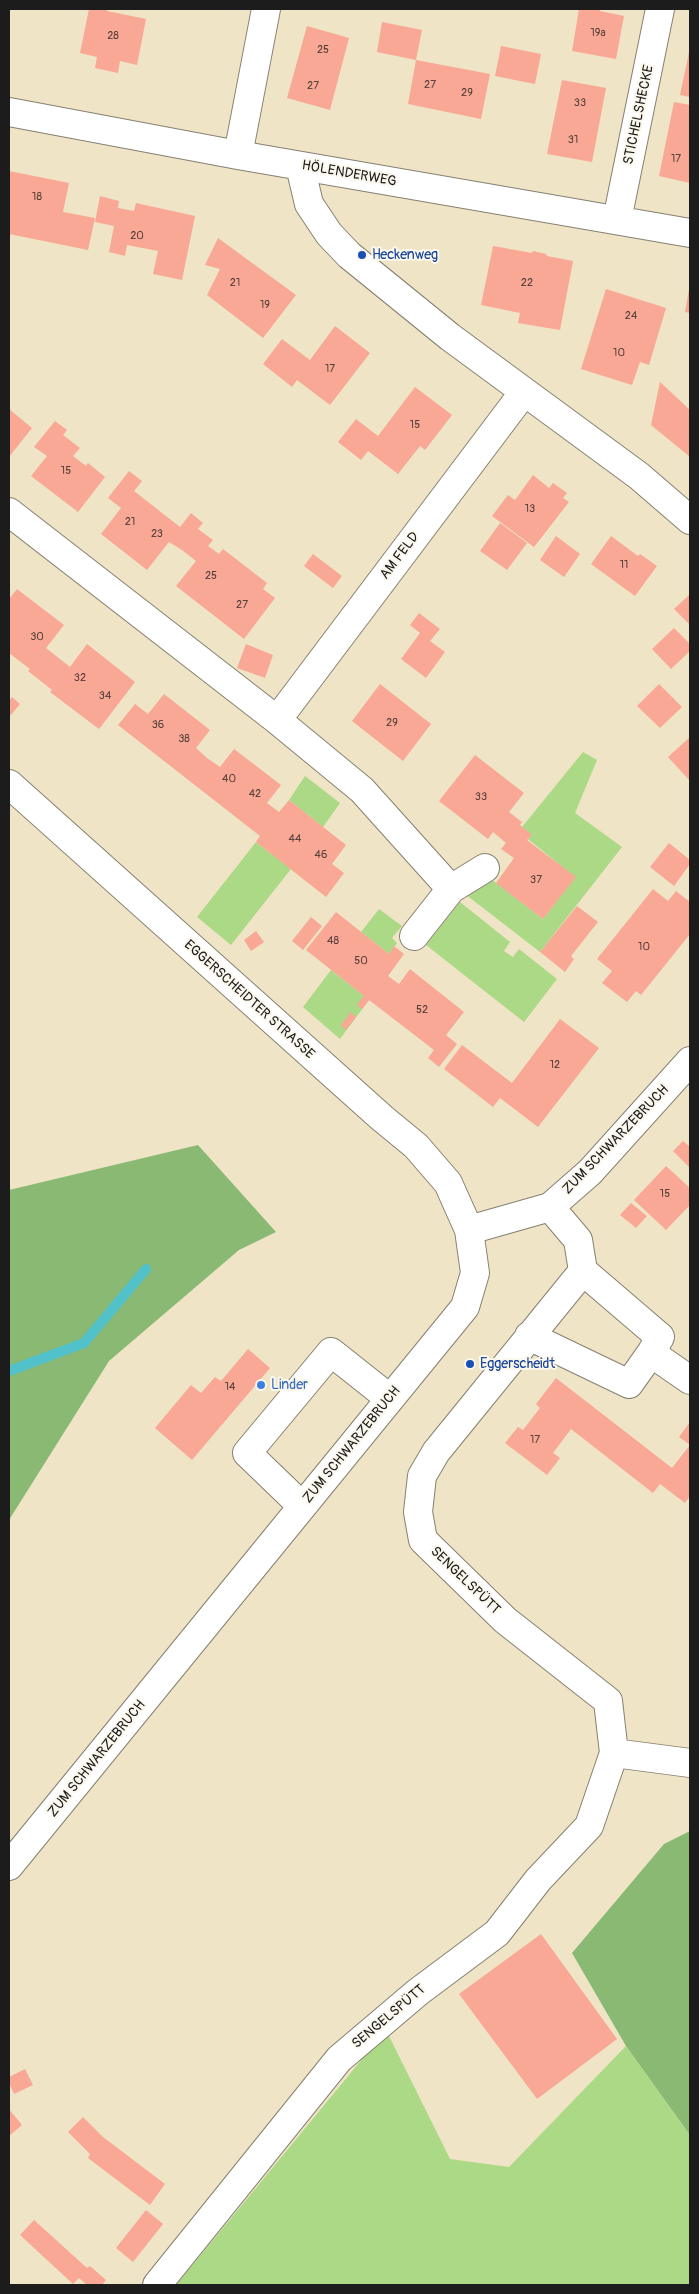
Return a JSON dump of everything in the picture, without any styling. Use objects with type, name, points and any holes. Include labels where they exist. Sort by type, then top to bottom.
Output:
[{"type":"street","points":[[238,155],[266,9]]},
{"type":"street","name":"STICHELSHECKE","points":[[617,220],[660,9]]},
{"type":"street","name":"HÖLENDERWEG","points":[[9,112],[238,155],[690,233]]},
{"type":"street","points":[[300,166],[309,204],[328,234],[349,256],[450,337],[640,476],[690,520]]},
{"type":"street","name":"AM FELD","points":[[277,720],[524,392]]},
{"type":"street","points":[[9,512],[277,720],[362,790],[451,889]]},
{"type":"street","name":"EGGERSCHEIDTER STRASSE","points":[[9,784],[382,1118],[416,1146],[448,1183],[469,1230]]},
{"type":"street","points":[[414,936],[451,889],[485,868]]},
{"type":"street","name":"ZUM SCHWARZEBRUCH","points":[[9,1866],[465,1307],[475,1272],[469,1230],[550,1207],[590,1172],[690,1061]]},
{"type":"street","points":[[529,1336],[629,1384],[652,1353],[660,1337],[583,1271],[578,1240],[550,1207]]},
{"type":"street","name":"SENGELSPÜTT","points":[[157,2285],[339,2059],[418,1992],[497,1933],[538,1880],[589,1826],[614,1753],[608,1701],[505,1620],[423,1540],[418,1512],[422,1476],[436,1452],[583,1271]]},
{"type":"street","points":[[302,1506],[247,1454],[332,1352],[389,1398]]},
{"type":"street","points":[[652,1353],[690,1380]]},
{"type":"street","points":[[614,1753],[690,1763]]},
{"type":"green space","points":[[583,752],[597,760],[575,813],[622,847],[540,952],[465,894],[482,872],[543,919],[575,877],[528,839],[531,835],[522,827]]},
{"type":"green space","points":[[305,776],[340,803],[323,827],[289,800]]},
{"type":"green space","points":[[256,842],[291,869],[231,945],[197,917]]},
{"type":"green space","points":[[460,902],[510,942],[504,951],[513,957],[519,949],[557,979],[524,1022],[426,945]]},
{"type":"green space","points":[[379,909],[402,926],[392,938],[397,943],[389,954],[361,932]]},
{"type":"green space","points":[[331,970],[369,1000],[340,1039],[303,1007]]},
{"type":"green space","points":[[198,1145],[276,1232],[239,1250],[109,1361],[9,1520],[9,1190]]},
{"type":"green space","points":[[690,1831],[690,2135],[626,2046],[572,1953],[664,1844]]},
{"type":"green space","points":[[386,2030],[450,2159],[509,2167],[626,2046],[690,2135],[690,2285],[176,2285]]},
{"type":"building","points":[[89,9],[107,9],[107,11],[146,19],[137,65],[120,61],[118,73],[95,68],[97,57],[80,53]]},
{"type":"building","points":[[579,9],[600,9],[600,11],[624,16],[616,59],[572,51]]},
{"type":"building","points":[[382,22],[422,30],[416,60],[377,52]]},
{"type":"building","points":[[307,26],[349,38],[330,110],[287,98]]},
{"type":"building","points":[[501,46],[541,54],[535,84],[495,76]]},
{"type":"building","points":[[690,52],[690,97],[680,95]]},
{"type":"building","points":[[416,60],[490,74],[481,119],[408,104]]},
{"type":"building","points":[[562,80],[606,88],[592,162],[547,154]]},
{"type":"building","points":[[674,102],[690,105],[690,183],[659,176]]},
{"type":"building","points":[[9,171],[69,183],[63,212],[95,218],[88,250],[9,234]]},
{"type":"building","points":[[100,196],[119,201],[118,208],[134,211],[136,203],[195,216],[182,280],[153,274],[158,251],[127,245],[125,256],[109,252],[114,226],[95,222]]},
{"type":"building","points":[[218,238],[296,295],[263,338],[207,295],[220,269],[205,265]]},
{"type":"building","points":[[493,246],[532,253],[533,251],[573,261],[560,330],[518,323],[520,313],[481,305]]},
{"type":"building","points":[[606,289],[666,308],[649,365],[640,362],[632,385],[581,369]]},
{"type":"building","points":[[690,289],[690,313],[685,312]]},
{"type":"building","points":[[335,326],[370,353],[330,405],[297,380],[292,387],[263,364],[282,339],[310,360]]},
{"type":"building","points":[[660,382],[690,410],[690,457],[651,425]]},
{"type":"building","points":[[415,387],[452,415],[425,450],[420,446],[398,474],[368,451],[361,460],[338,442],[356,419],[378,436]]},
{"type":"building","points":[[9,409],[32,428],[9,457]]},
{"type":"building","points":[[55,421],[67,430],[63,435],[80,448],[73,456],[86,466],[88,463],[105,477],[78,512],[31,476],[47,456],[34,447]]},
{"type":"building","points":[[129,471],[142,481],[134,491],[180,527],[191,513],[203,523],[198,529],[213,540],[208,546],[219,554],[223,549],[267,583],[263,589],[275,598],[244,639],[176,586],[196,561],[182,550],[169,542],[147,570],[101,534],[121,508],[108,498]]},
{"type":"building","points":[[533,475],[549,488],[553,483],[567,493],[563,498],[569,502],[534,547],[492,516],[508,495],[515,500]]},
{"type":"building","points":[[500,523],[527,543],[507,570],[480,551]]},
{"type":"building","points":[[556,536],[580,554],[564,577],[540,560]]},
{"type":"building","points":[[611,536],[638,556],[640,554],[657,566],[635,596],[591,564]]},
{"type":"building","points":[[313,554],[342,576],[333,588],[304,566]]},
{"type":"building","points":[[17,589],[64,625],[46,648],[70,667],[87,644],[135,682],[99,729],[50,692],[52,690],[28,671],[30,669],[9,653],[9,599]]},
{"type":"building","points":[[690,594],[690,625],[674,609]]},
{"type":"building","points":[[419,613],[440,629],[430,641],[445,652],[426,678],[401,659],[420,633],[410,625]]},
{"type":"building","points":[[674,628],[690,644],[690,651],[671,669],[652,649]]},
{"type":"building","points":[[246,644],[273,655],[265,678],[237,668]]},
{"type":"building","points":[[380,684],[431,724],[403,761],[352,721]]},
{"type":"building","points":[[659,684],[682,707],[660,728],[637,706]]},
{"type":"building","points":[[164,694],[210,730],[196,748],[207,758],[220,767],[234,749],[281,785],[267,803],[279,812],[289,800],[346,845],[332,864],[344,873],[326,897],[256,842],[260,836],[118,725],[135,704],[148,714]]},
{"type":"building","points":[[12,697],[20,704],[11,715],[9,713],[9,701]]},
{"type":"building","points":[[690,737],[690,781],[668,757]]},
{"type":"building","points":[[475,755],[524,793],[509,812],[522,822],[520,825],[532,835],[527,840],[576,877],[543,919],[496,883],[514,858],[501,849],[506,843],[493,832],[488,839],[439,801]]},
{"type":"building","points":[[669,843],[690,860],[690,864],[674,886],[650,867]]},
{"type":"building","points":[[653,889],[668,901],[676,891],[690,902],[690,934],[641,995],[636,991],[627,1002],[602,983],[612,971],[597,959]]},
{"type":"building","points":[[577,906],[598,922],[571,956],[574,959],[565,972],[540,952]]},
{"type":"building","points":[[336,912],[389,954],[394,946],[404,954],[388,976],[399,984],[410,969],[464,1012],[446,1035],[457,1044],[439,1067],[428,1058],[434,1050],[369,1000],[362,1009],[357,1005],[364,996],[306,950]]},
{"type":"building","points":[[311,917],[322,926],[303,950],[292,941]]},
{"type":"building","points":[[256,931],[264,942],[251,951],[244,940]]},
{"type":"building","points":[[351,1012],[356,1017],[346,1030],[341,1025]]},
{"type":"building","points":[[560,1019],[599,1048],[538,1127],[500,1098],[493,1107],[444,1069],[462,1045],[512,1083]]},
{"type":"building","points":[[683,1141],[690,1147],[690,1168],[673,1151]]},
{"type":"building","points":[[666,1166],[690,1188],[690,1205],[666,1230],[634,1200]]},
{"type":"building","points":[[631,1203],[647,1216],[636,1228],[620,1215]]},
{"type":"building","points":[[248,1349],[270,1368],[192,1460],[155,1428],[191,1385],[201,1393],[215,1377],[221,1381]]},
{"type":"building","points":[[556,1378],[672,1468],[690,1445],[690,1496],[685,1503],[660,1484],[653,1493],[571,1429],[553,1453],[560,1458],[547,1475],[505,1443],[518,1427],[523,1430],[540,1408],[536,1404]]},
{"type":"building","points":[[690,1422],[690,1445],[679,1437]]},
{"type":"building","points":[[541,1934],[617,2039],[537,2099],[459,1994]]},
{"type":"building","points":[[25,2069],[33,2085],[14,2094],[9,2083],[9,2077]]},
{"type":"building","points":[[9,2109],[22,2125],[9,2136]]},
{"type":"building","points":[[83,2117],[103,2137],[165,2184],[150,2205],[88,2158],[90,2154],[68,2132]]},
{"type":"building","points":[[146,2210],[163,2224],[133,2262],[116,2248]]},
{"type":"building","points":[[34,2220],[87,2268],[90,2266],[106,2280],[102,2285],[87,2285],[79,2278],[73,2284],[20,2235]]},
{"type":"waterway","points":[[9,1371],[84,1343],[146,1269]]},
{"type":"place","name":"Heckenweg","points":[[362,255]]},
{"type":"place","name":"Eggerscheidt","points":[[470,1364]]},
{"type":"place","name":"Linder","points":[[261,1385]]}]
